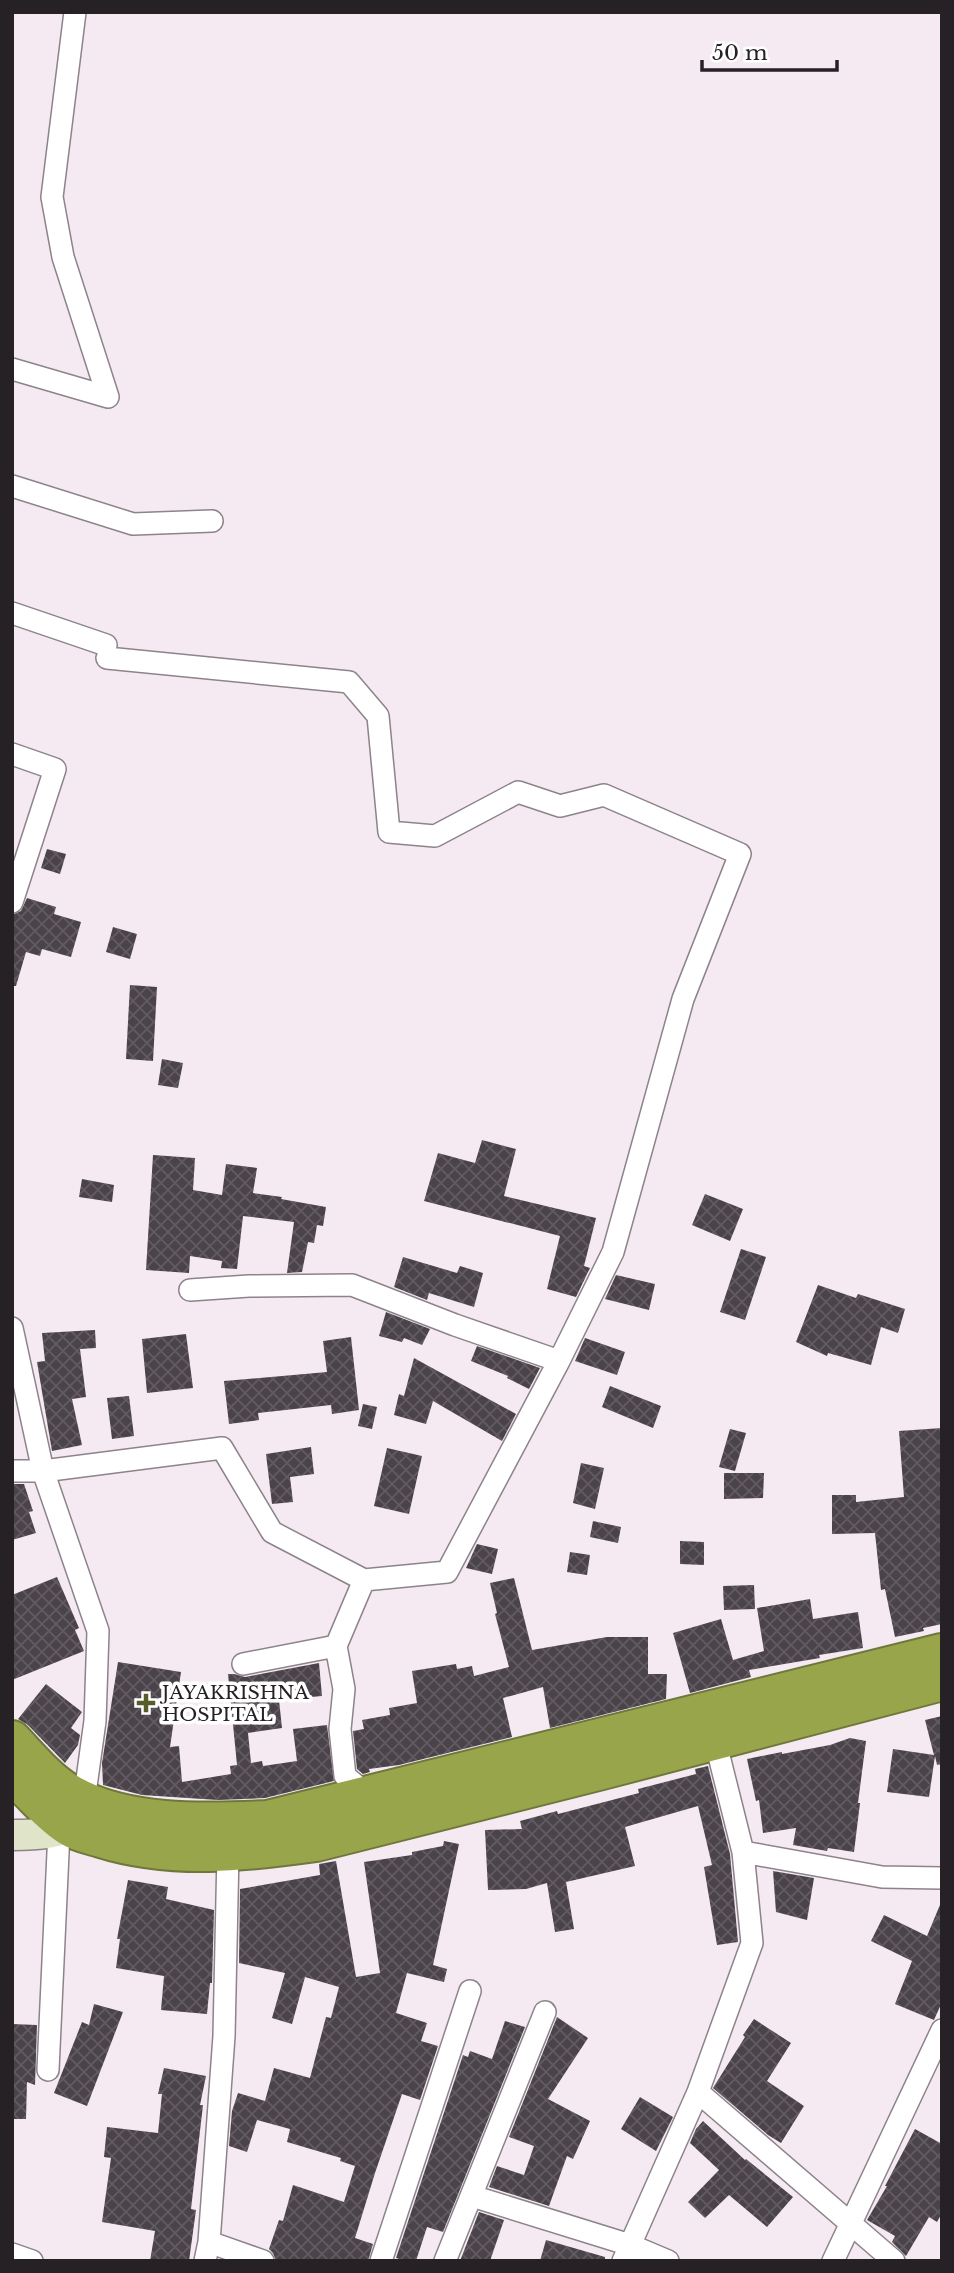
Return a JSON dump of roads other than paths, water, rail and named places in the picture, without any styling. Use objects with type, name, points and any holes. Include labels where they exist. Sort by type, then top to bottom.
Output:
[{"type":"highway","points":[[78,1817],[114,1812],[149,1818],[226,1822],[268,1819],[942,1653]]},
{"type":"highway","points":[[12,1774],[113,1842],[157,1850],[228,1852],[316,1842],[942,1681]]},
{"type":"highway","points":[[12,1741],[66,1792],[78,1817]]},
{"type":"main road","points":[[12,1835],[78,1817]]},
{"type":"street","points":[[12,369],[108,397],[63,257],[52,197],[75,12]]},
{"type":"street","points":[[12,486],[133,524],[212,521]]},
{"type":"street","points":[[12,613],[107,651],[349,682],[378,716],[389,832],[435,836],[518,792],[560,806],[604,795],[740,854],[683,999],[613,1252],[559,1361],[447,1572],[363,1580],[272,1531],[222,1448],[43,1471],[12,1471]]},
{"type":"street","points":[[12,754],[55,769],[12,902]]},
{"type":"street","points":[[190,1290],[249,1286],[352,1285],[559,1361]]},
{"type":"street","points":[[12,1328],[43,1471],[98,1631],[95,1721],[78,1817],[48,2070]]},
{"type":"street","points":[[363,1580],[336,1646],[344,1689],[340,1729],[345,1776],[369,1796]]},
{"type":"street","points":[[243,1664],[336,1646]]},
{"type":"street","points":[[627,2253],[698,2092],[752,1943],[743,1852],[715,1740]]},
{"type":"street","points":[[228,1852],[224,2036],[207,2251],[263,2261]]},
{"type":"street","points":[[743,1852],[882,1877],[942,1878]]},
{"type":"street","points":[[381,2261],[470,1990]]},
{"type":"street","points":[[445,2261],[545,2012]]},
{"type":"street","points":[[833,2261],[942,2030]]},
{"type":"street","points":[[698,2092],[894,2261]]},
{"type":"street","points":[[472,2196],[627,2253],[668,2261]]},
{"type":"place","name":"JAYAKRISHNA HOSPITAL","points":[[146,1703]]}]
